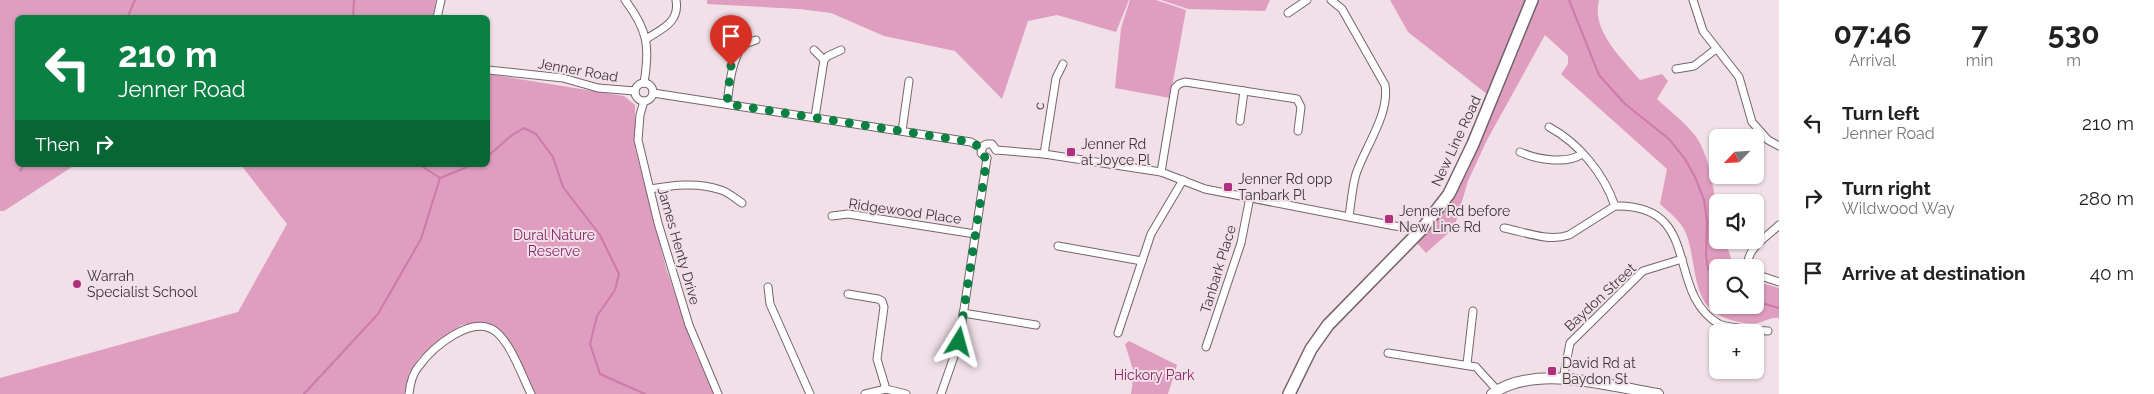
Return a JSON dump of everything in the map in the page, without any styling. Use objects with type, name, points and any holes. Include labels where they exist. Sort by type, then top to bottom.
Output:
[{"type":"main road","name":"New Line Road","points":[[1289,394],[1311,349],[1328,325],[1422,229],[1449,194],[1462,170],[1532,0]]},
{"type":"street","points":[[438,15],[441,0]]},
{"type":"street","points":[[625,0],[637,16],[646,39],[647,61],[644,83]]},
{"type":"street","points":[[646,39],[671,24],[678,7],[676,0]]},
{"type":"street","points":[[1288,14],[1307,0]]},
{"type":"street","points":[[1331,0],[1342,9],[1385,85],[1386,94],[1384,108],[1356,175],[1349,217]]},
{"type":"street","points":[[1693,0],[1703,31],[1716,49],[1730,63],[1739,77],[1752,122],[1768,140],[1779,146]]},
{"type":"street","points":[[727,104],[731,66],[742,45],[742,41],[736,33]]},
{"type":"street","points":[[742,45],[756,40]]},
{"type":"street","points":[[1676,69],[1694,66],[1716,49]]},
{"type":"street","points":[[814,50],[824,60]]},
{"type":"street","points":[[824,60],[842,50]]},
{"type":"street","points":[[815,117],[824,60]]},
{"type":"street","name":"c","points":[[1044,154],[1056,78],[1063,64]]},
{"type":"street","name":"Jenner Road","points":[[490,70],[562,78],[598,88],[635,91]]},
{"type":"street","points":[[902,131],[909,82]]},
{"type":"street","points":[[1161,172],[1175,88],[1179,84],[1186,82],[1297,100],[1301,107],[1298,131]]},
{"type":"street","points":[[644,83],[651,87],[653,93],[651,98],[644,102],[638,100],[635,91],[637,86],[644,83]]},
{"type":"street","points":[[1240,121],[1244,91]]},
{"type":"street","points":[[653,93],[971,142],[981,148]]},
{"type":"street","name":"James Henty Drive","points":[[644,102],[640,115],[638,140],[650,189],[689,325],[718,394]]},
{"type":"street","points":[[1549,127],[1562,134],[1582,154],[1603,180],[1615,206]]},
{"type":"street","points":[[981,148],[984,144],[989,144],[994,146],[996,150],[1044,154],[1161,172],[1205,189],[1395,226],[1422,229]]},
{"type":"street","points":[[981,148],[982,156],[987,158],[993,157],[996,150]]},
{"type":"street","points":[[1520,152],[1528,156],[1561,159],[1577,158],[1582,154]]},
{"type":"street","points":[[941,394],[959,342],[987,158]]},
{"type":"street","points":[[1118,333],[1151,234],[1183,180]]},
{"type":"street","points":[[650,189],[677,184],[709,188],[722,190],[742,203]]},
{"type":"street","name":"Tanbark Place","points":[[1206,347],[1241,243],[1250,198]]},
{"type":"street","points":[[1504,228],[1549,238],[1561,238],[1615,206],[1633,206],[1648,209],[1666,222],[1675,238],[1689,284],[1698,304],[1720,324],[1768,331]]},
{"type":"street","name":"Ridgewood Place","points":[[832,216],[848,214],[975,234]]},
{"type":"street","points":[[1748,259],[1754,247],[1779,225]]},
{"type":"street","points":[[1058,246],[1142,260]]},
{"type":"street","name":"Baydon Street","points":[[1563,378],[1570,343],[1644,271],[1682,259]]},
{"type":"street","points":[[1764,277],[1779,282]]},
{"type":"street","points":[[768,287],[770,304],[810,394]]},
{"type":"street","points":[[848,294],[882,301],[884,307],[877,359],[886,389]]},
{"type":"street","points":[[1467,364],[1473,310]]},
{"type":"street","points":[[963,313],[1036,325]]},
{"type":"street","points":[[409,394],[414,374],[425,358],[461,330],[478,326],[493,330],[505,342],[531,394]]},
{"type":"street","points":[[1388,353],[1467,364],[1476,367],[1495,392],[1533,378],[1563,378],[1658,394]]},
{"type":"street","points":[[865,394],[886,389],[906,394]]},
{"type":"green space","points":[[0,0],[436,0],[434,15],[15,15],[15,167],[72,167],[4,211],[0,211]]},
{"type":"green space","points":[[707,0],[1129,0],[1116,32],[1057,15],[1028,21],[1002,99],[955,51],[884,36],[831,13],[799,9],[707,4]]},
{"type":"green space","points":[[1130,0],[1156,0],[1186,10],[1170,98],[1115,88],[1121,28]]},
{"type":"green space","points":[[1161,0],[1270,0],[1265,11],[1188,9]]},
{"type":"green space","points":[[1390,0],[1599,0],[1600,22],[1610,43],[1640,80],[1662,74],[1668,81],[1657,99],[1693,133],[1705,155],[1709,169],[1709,184],[1713,184],[1714,194],[1709,194],[1709,249],[1728,249],[1731,259],[1709,259],[1709,307],[1699,291],[1684,229],[1660,204],[1667,169],[1561,74],[1568,64],[1568,56],[1545,35],[1487,140],[1468,181],[1454,228],[1426,253],[1417,243],[1466,175],[1497,102],[1408,32]]},
{"type":"green space","name":"Dural Nature Reserve","points":[[490,74],[624,96],[635,105],[635,148],[666,268],[695,352],[715,394],[535,394],[508,339],[501,331],[482,322],[461,325],[419,358],[409,373],[404,394],[0,394],[0,378],[238,312],[287,224],[243,167],[490,167]]},
{"type":"green space","points":[[1764,284],[1779,288],[1779,318],[1753,323],[1740,322],[1718,314],[1764,314]]},
{"type":"green space","name":"Hickory Park","points":[[1129,341],[1177,365],[1168,394],[1131,394],[1134,373],[1125,344]]},
{"type":"waterway","points":[[128,15],[135,0]]},
{"type":"waterway","points":[[353,15],[354,0]]},
{"type":"waterway","points":[[1569,0],[1599,75],[1625,104],[1669,139],[1685,159],[1696,179],[1704,200],[1707,222],[1706,256],[1709,270]]},
{"type":"waterway","points":[[490,154],[512,135],[524,128],[536,134],[553,157],[563,187],[600,235],[619,274],[615,290],[597,316],[590,344],[600,374],[645,394]]},
{"type":"waterway","points":[[20,171],[23,167]]},
{"type":"waterway","points":[[423,167],[440,178],[467,167]]},
{"type":"waterway","points":[[304,394],[378,314],[421,239],[440,178]]},
{"type":"waterway","points":[[1764,304],[1779,308]]},
{"type":"place","name":"Jenner Rd at Joyce Pl","points":[[1071,152]]},
{"type":"place","name":"Jenner Rd opp Tanbark Pl","points":[[1228,187]]},
{"type":"place","name":"Jenner Rd before New Line Rd","points":[[1389,219]]},
{"type":"place","name":"Warrah Specialist School","points":[[77,284]]},
{"type":"place","name":"David Rd at Baydon St","points":[[1552,371]]},
{"type":"route","points":[[731,66],[727,104],[971,142],[981,148],[982,156],[987,158],[959,342]]}]
